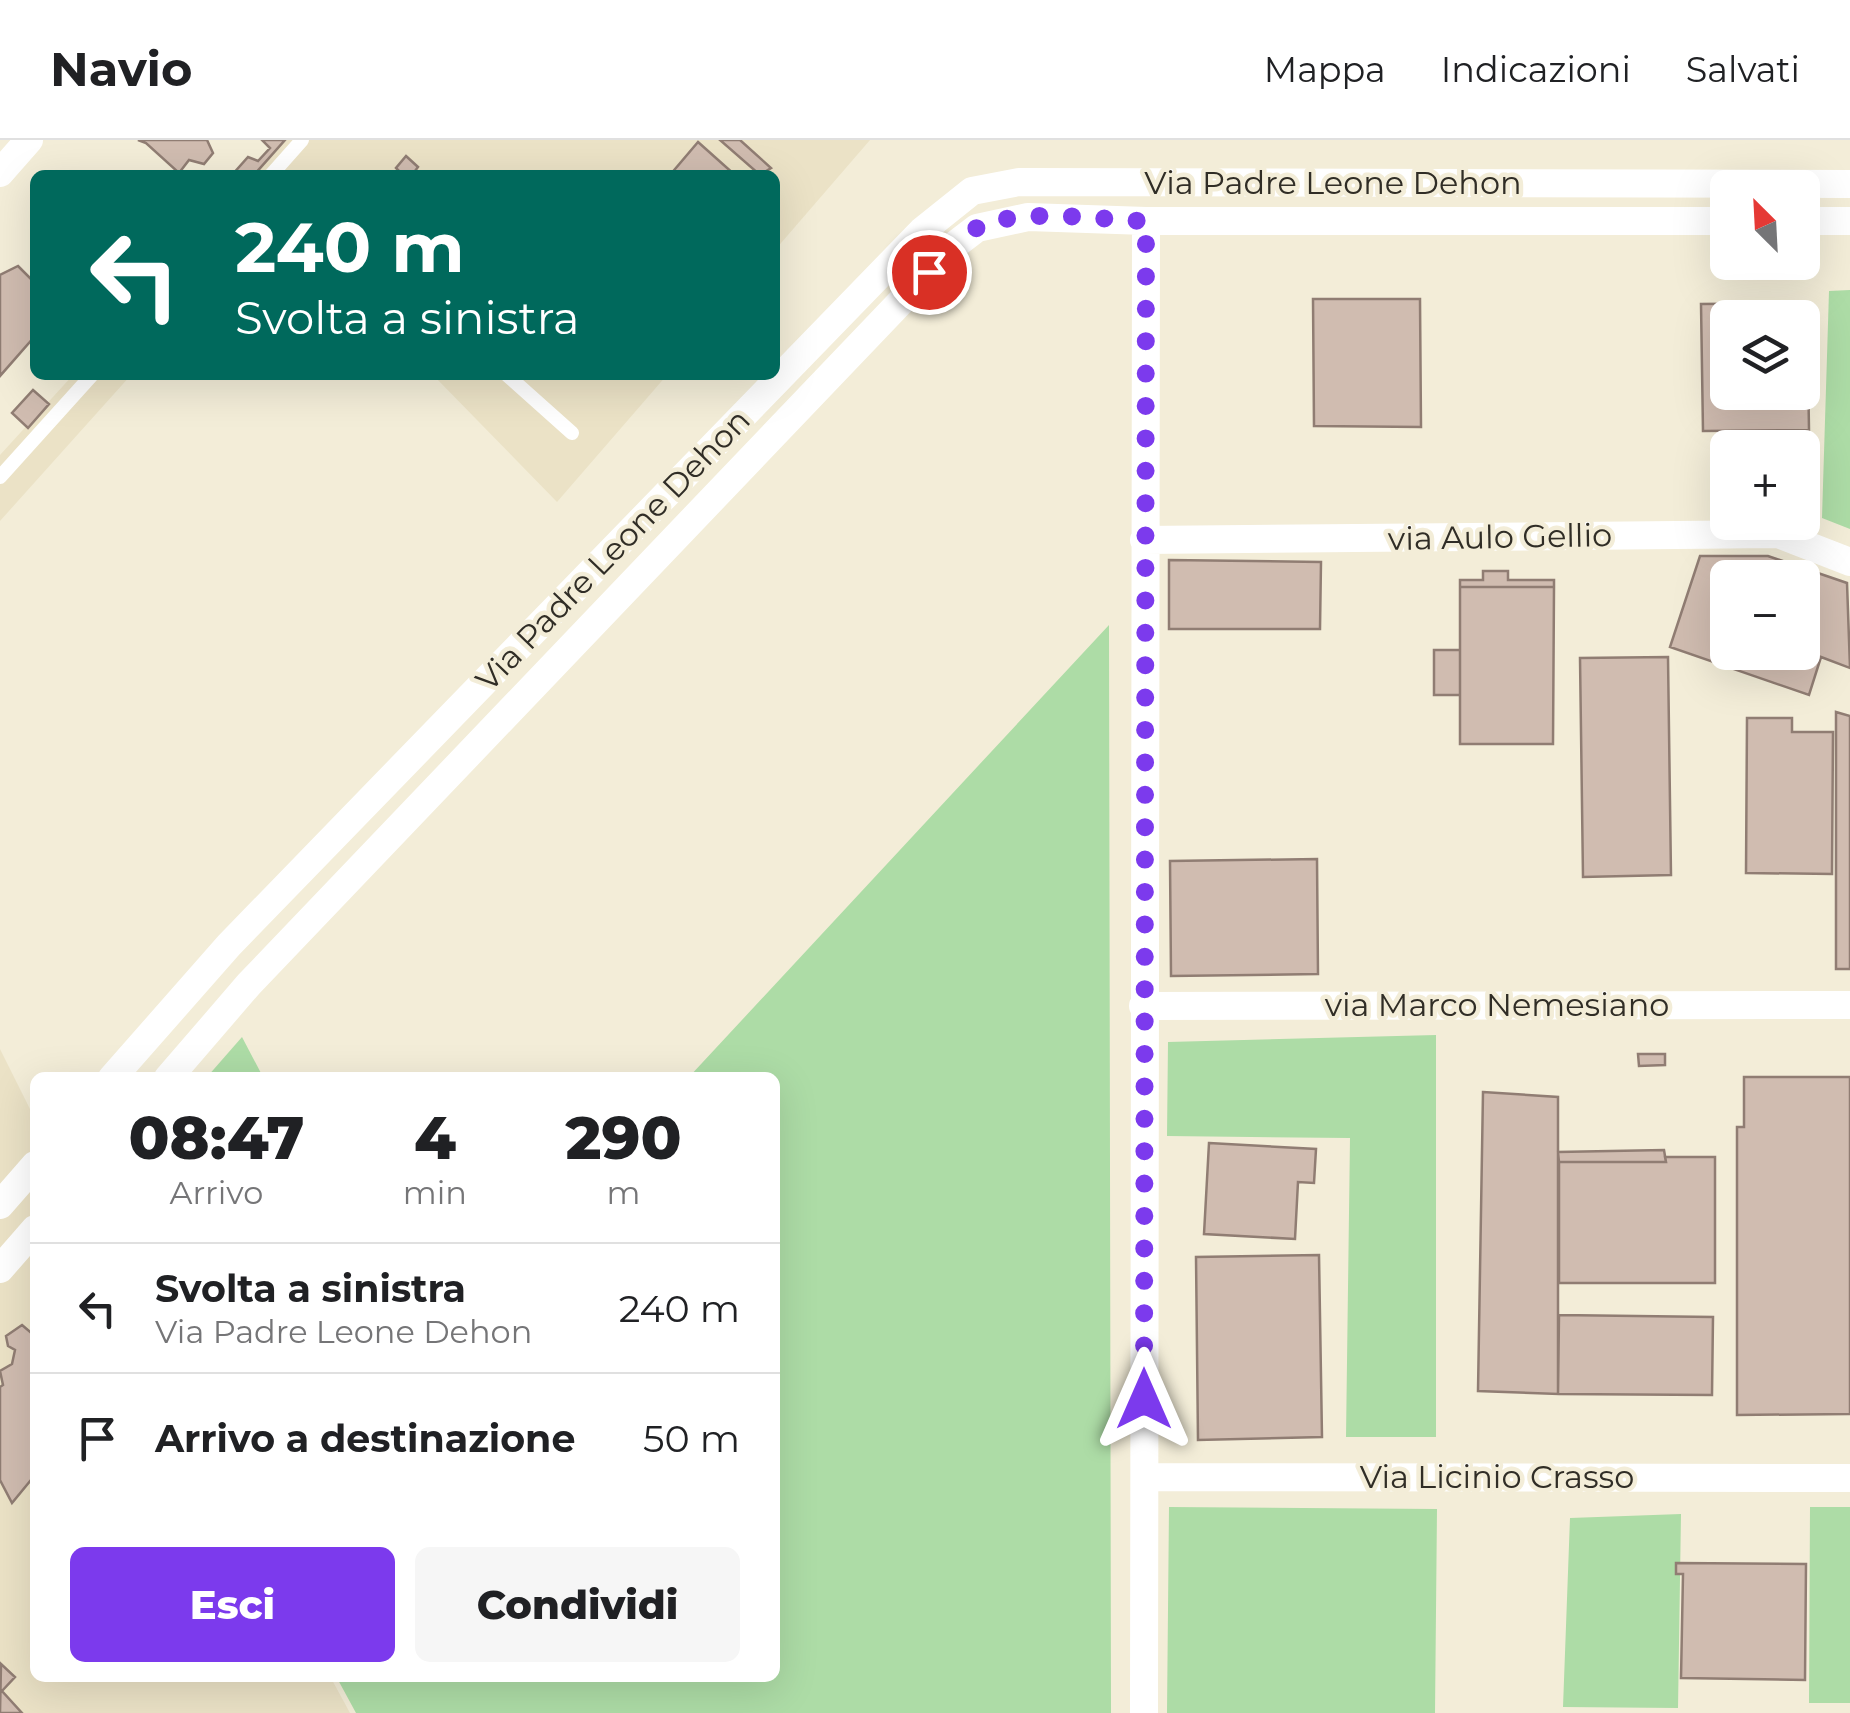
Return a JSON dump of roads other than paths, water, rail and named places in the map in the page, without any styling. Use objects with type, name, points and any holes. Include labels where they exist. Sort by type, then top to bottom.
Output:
[{"type":"street","points":[[0,172],[28,140]]},
{"type":"street","name":"Via Padre Leone Dehon","points":[[780,377],[922,231],[972,192],[1020,182],[1850,184]]},
{"type":"street","name":"Via Padre Leone Dehon","points":[[173,1072],[250,984],[956,244],[977,228],[1028,217],[1146,221],[1710,221]]},
{"type":"street","points":[[1820,220],[1850,220]]},
{"type":"street","points":[[1144,1713],[1146,221]]},
{"type":"street","name":"Via Padre Leone Dehon","points":[[117,1072],[270,902],[777,380]]},
{"type":"street","name":"via Aulo Gellio","points":[[1144,540],[1778,534],[1850,562]]},
{"type":"street","name":"via Marco Nemesiano","points":[[1143,1006],[1850,1005]]},
{"type":"street","points":[[0,1205],[30,1172]]},
{"type":"street","points":[[0,1269],[30,1235]]},
{"type":"street","name":"Via Licinio Crasso","points":[[1145,1478],[1850,1478]]},
{"type":"lane","points":[[280,170],[302,140]]},
{"type":"lane","points":[[0,478],[88,380]]},
{"type":"lane","points":[[513,380],[572,433]]}]
